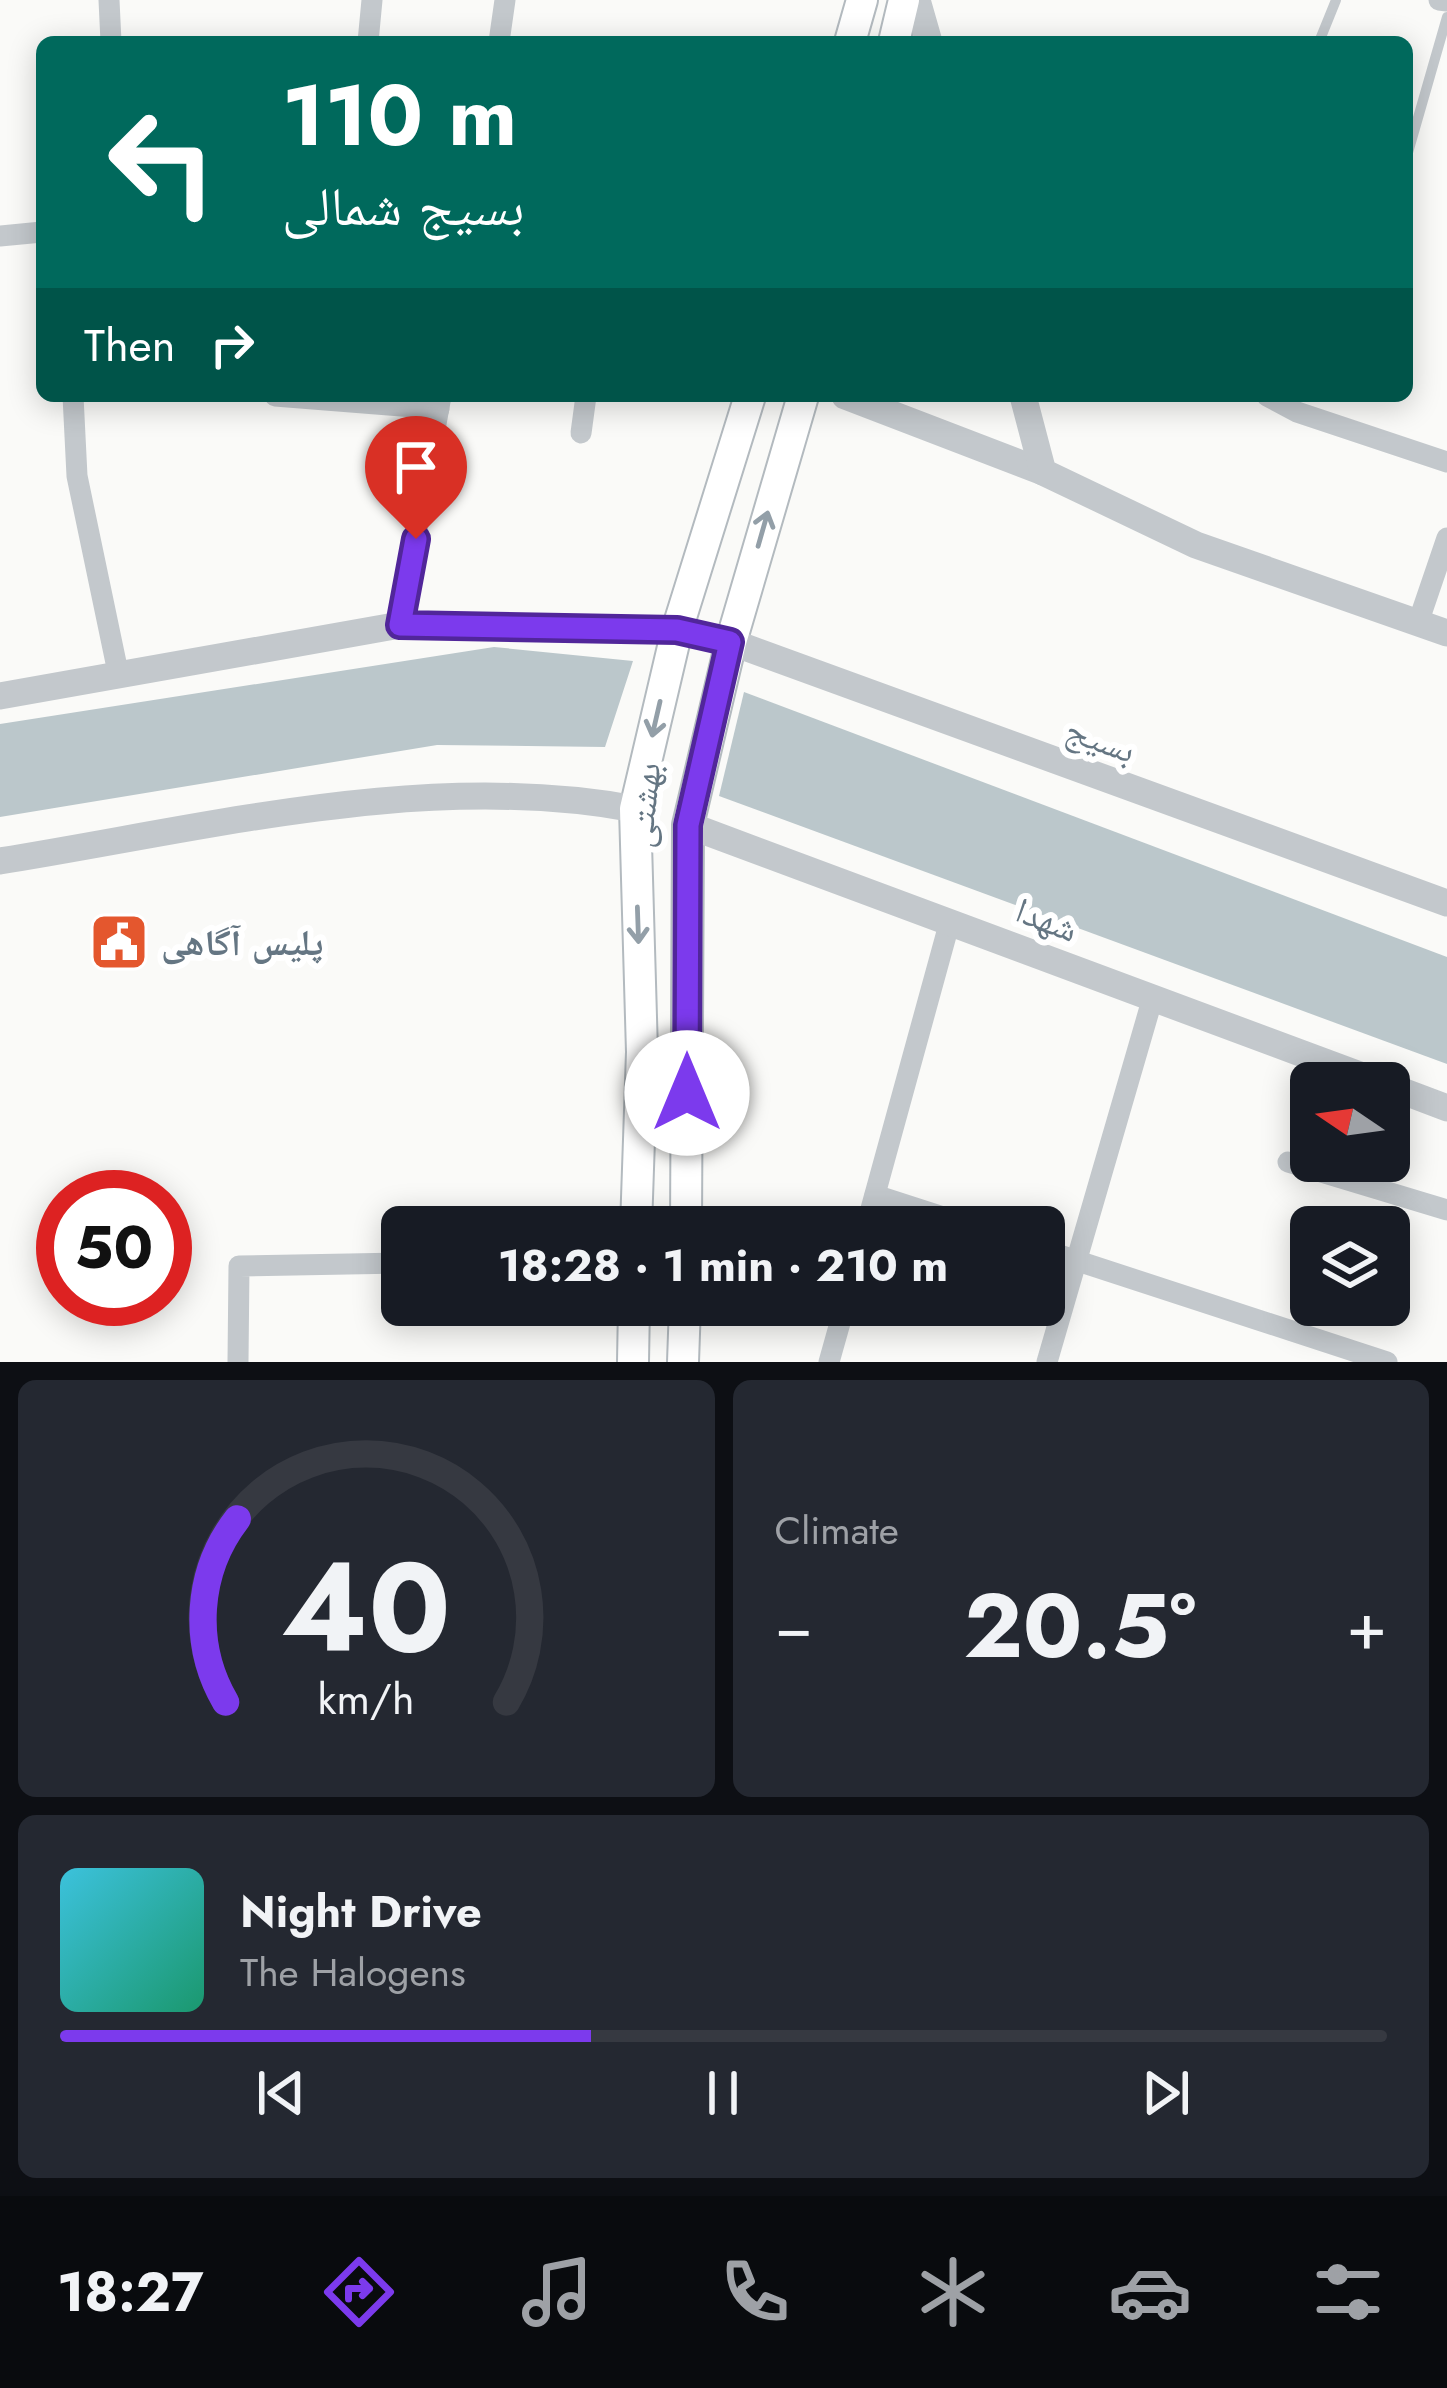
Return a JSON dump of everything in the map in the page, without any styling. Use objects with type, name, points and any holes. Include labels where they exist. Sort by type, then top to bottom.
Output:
[{"type":"main road","points":[[852,36],[862,0]]},
{"type":"main road","points":[[895,36],[904,0]]},
{"type":"main road","name":"بهشتی","points":[[637,1206],[642,1052],[635,808],[677,630],[748,402]]},
{"type":"main road","name":"بهشتی","points":[[686,1206],[688,825],[730,642],[800,402]]},
{"type":"main road","points":[[677,630],[730,642]]},
{"type":"main road","points":[[635,808],[688,825]]},
{"type":"main road","points":[[633,1362],[634,1326]]},
{"type":"main road","points":[[683,1362],[684,1326]]},
{"type":"street","points":[[109,0],[111,36]]},
{"type":"street","points":[[368,36],[371,0]]},
{"type":"street","points":[[500,36],[505,0]]},
{"type":"street","points":[[917,0],[926,36]]},
{"type":"street","points":[[0,236],[36,233]]},
{"type":"street","points":[[74,402],[77,476],[118,677]]},
{"type":"street","points":[[581,433],[585,402]]},
{"type":"street","points":[[861,402],[1043,472],[1196,545],[1447,633]]},
{"type":"street","points":[[1025,402],[1043,472]]},
{"type":"street","points":[[1278,402],[1447,462]]},
{"type":"street","points":[[400,625],[440,403]]},
{"type":"street","points":[[1418,623],[1447,538]]},
{"type":"street","points":[[0,696],[400,625],[677,630]]},
{"type":"street","name":"بسیج","points":[[730,642],[1447,903]]},
{"type":"street","points":[[0,861],[362,803],[560,795],[635,808]]},
{"type":"street","name":"شهدا","points":[[688,825],[1326,1062]]},
{"type":"street","points":[[872,1206],[950,921]]},
{"type":"street","points":[[1046,1362],[1153,997]]},
{"type":"street","name":"شهدا","points":[[1410,1094],[1447,1108]]},
{"type":"street","points":[[1288,1162],[1447,1210]]},
{"type":"street","points":[[875,1195],[909,1206]]},
{"type":"street","points":[[1065,1257],[1387,1362]]},
{"type":"street","points":[[238,1362],[239,1266],[381,1263]]},
{"type":"street","points":[[839,1326],[831,1358],[855,1362]]},
{"type":"lane","points":[[1321,36],[1336,0]]},
{"type":"lane","points":[[1413,135],[1447,17]]},
{"type":"shaded area","points":[[494,647],[633,661],[605,747],[437,745],[0,817],[0,724]]},
{"type":"shaded area","points":[[744,692],[1447,957],[1447,1064],[719,796]]},
{"type":"place","name":"پلیس آگاهی","points":[[119,942]]},
{"type":"route","points":[[416,539],[400,625],[677,630],[730,642],[688,825],[687,1093]]}]
